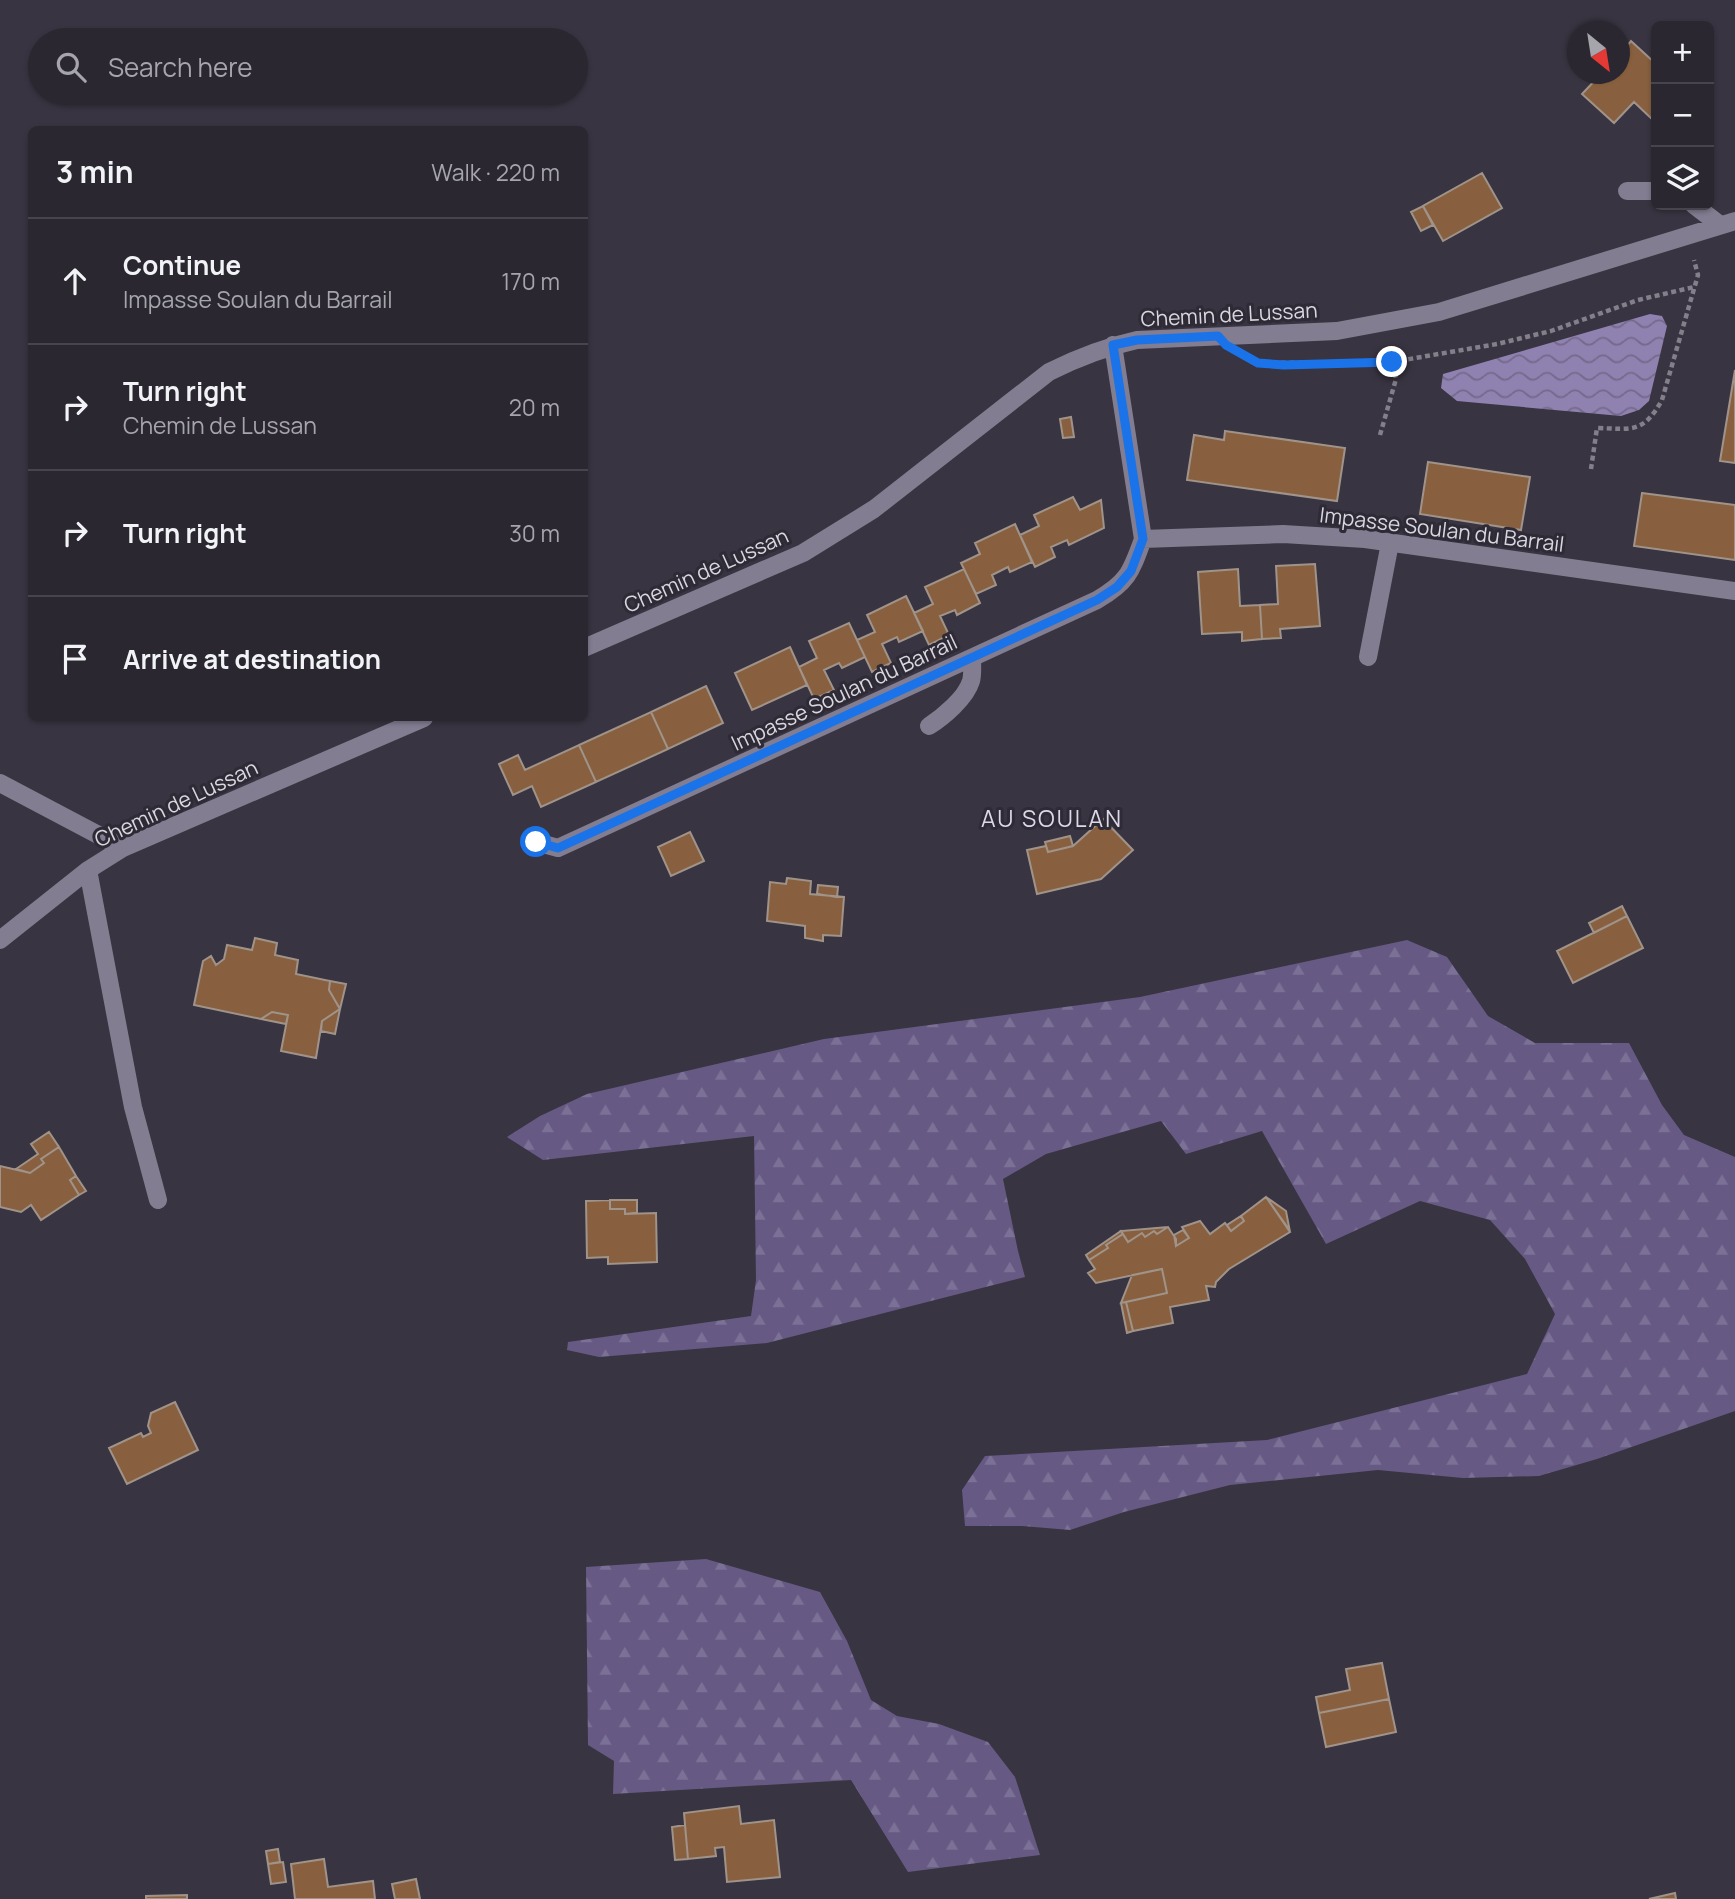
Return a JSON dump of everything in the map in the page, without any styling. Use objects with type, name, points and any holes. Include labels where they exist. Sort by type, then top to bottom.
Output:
[{"type":"street","points":[[1626,191],[1651,191]]},
{"type":"street","points":[[1703,210],[1728,223]]},
{"type":"street","name":"Chemin de Lussan","points":[[588,646],[803,553],[874,509],[1049,372],[1079,357],[1137,340],[1338,331],[1439,313],[1728,223]]},
{"type":"street","name":"Impasse Soulan du Barrail","points":[[536,842],[558,848],[972,658],[1108,594],[1117,587],[1131,571],[1143,539],[1113,345]]},
{"type":"street","name":"Impasse Soulan du Barrail","points":[[1143,539],[1283,534],[1365,539],[1735,591]]},
{"type":"street","points":[[1368,657],[1390,543]]},
{"type":"street","points":[[929,726],[944,716],[971,682],[972,658]]},
{"type":"street","name":"Chemin de Lussan","points":[[0,940],[88,870],[123,849],[417,721]]},
{"type":"street","points":[[0,783],[123,849]]},
{"type":"street","points":[[88,870],[134,1107],[158,1200]]},
{"type":"path","points":[[1591,470],[1597,428],[1635,429],[1655,412],[1662,400],[1698,275],[1689,235]]},
{"type":"path","points":[[1258,363],[1284,365],[1392,362],[1497,344],[1551,331],[1639,300],[1694,287]]},
{"type":"path","points":[[1380,435],[1396,379],[1392,362]]},
{"type":"green space","points":[[1407,940],[1447,957],[1488,1016],[1535,1043],[1629,1043],[1662,1105],[1684,1135],[1735,1157],[1735,1411],[1597,1459],[1539,1476],[1463,1478],[1378,1470],[1230,1485],[1124,1512],[1070,1530],[1022,1526],[965,1526],[962,1490],[985,1456],[1267,1440],[1527,1374],[1555,1314],[1525,1259],[1490,1220],[1420,1201],[1326,1244],[1262,1131],[1186,1154],[1161,1121],[1046,1154],[1003,1179],[1025,1277],[767,1343],[599,1357],[567,1350],[568,1342],[751,1316],[756,1280],[754,1136],[543,1160],[507,1137],[540,1116],[587,1094],[824,1039],[1140,997]]},
{"type":"green space","points":[[706,1559],[820,1592],[847,1641],[871,1700],[897,1716],[939,1724],[988,1742],[1015,1777],[1040,1855],[908,1872],[851,1780],[613,1794],[614,1761],[588,1745],[586,1567]]},
{"type":"water","points":[[1650,314],[1662,316],[1667,326],[1649,401],[1639,410],[1621,416],[1457,401],[1441,388],[1443,374]]},
{"type":"building","points":[[1630,42],[1651,59],[1651,118],[1634,102],[1614,123],[1582,94],[1592,84],[1630,84]]},
{"type":"building","points":[[1482,173],[1502,208],[1443,241],[1423,206]]},
{"type":"building","points":[[1423,206],[1433,225],[1421,231],[1411,212]]},
{"type":"building","points":[[1735,370],[1735,463],[1720,461]]},
{"type":"building","points":[[1071,417],[1074,437],[1063,438],[1060,419]]},
{"type":"building","points":[[1225,431],[1345,448],[1337,501],[1187,480],[1194,435],[1224,440]]},
{"type":"building","points":[[1428,462],[1530,477],[1521,530],[1420,514]]},
{"type":"building","points":[[1642,493],[1735,505],[1735,560],[1634,546]]},
{"type":"building","points":[[1073,497],[1080,510],[1101,500],[1104,528],[1069,545],[1067,540],[1051,547],[1055,557],[1035,567],[1020,535],[1039,526],[1034,515]]},
{"type":"building","points":[[1015,524],[1032,562],[1010,572],[1008,567],[992,575],[996,585],[976,594],[961,563],[980,554],[975,543]]},
{"type":"building","points":[[1315,564],[1320,626],[1280,629],[1281,638],[1262,639],[1260,605],[1278,604],[1276,566]]},
{"type":"building","points":[[964,569],[980,603],[957,615],[955,610],[940,616],[949,635],[929,645],[914,613],[933,604],[925,587]]},
{"type":"building","points":[[1238,569],[1240,606],[1260,605],[1262,639],[1242,641],[1242,632],[1202,634],[1198,572]]},
{"type":"building","points":[[906,596],[923,631],[899,642],[897,637],[882,644],[891,663],[872,672],[857,640],[875,632],[867,615]]},
{"type":"building","points":[[849,623],[865,657],[842,668],[839,663],[824,670],[834,690],[814,699],[799,667],[817,658],[809,641]]},
{"type":"building","points":[[790,647],[807,685],[752,710],[735,673]]},
{"type":"building","points":[[706,686],[723,723],[668,749],[651,712]]},
{"type":"building","points":[[651,712],[668,749],[596,782],[579,745]]},
{"type":"building","points":[[579,745],[596,782],[541,807],[532,786],[513,795],[499,764],[518,755],[525,770]]},
{"type":"building","points":[[1103,819],[1133,850],[1101,879],[1037,894],[1027,850],[1046,846],[1048,852],[1073,846]]},
{"type":"building","points":[[690,832],[704,861],[671,876],[658,847]]},
{"type":"building","points":[[1070,836],[1073,846],[1048,852],[1045,842]]},
{"type":"building","points":[[787,878],[811,881],[810,894],[844,897],[841,936],[823,935],[823,941],[805,938],[805,926],[767,921],[770,882],[786,884]]},
{"type":"building","points":[[818,885],[838,887],[837,897],[817,894]]},
{"type":"building","points":[[1622,906],[1627,916],[1594,933],[1589,923]]},
{"type":"building","points":[[1627,916],[1643,948],[1573,983],[1557,951]]},
{"type":"building","points":[[255,938],[277,943],[275,955],[298,960],[296,974],[330,981],[329,990],[340,1009],[322,1021],[316,1058],[281,1051],[288,1015],[272,1012],[261,1019],[194,1005],[203,961],[211,956],[216,965],[224,959],[227,945],[252,950]]},
{"type":"building","points":[[330,981],[346,984],[340,1009],[329,990]]},
{"type":"building","points":[[340,1009],[335,1034],[321,1031],[322,1021]]},
{"type":"building","points":[[272,1012],[288,1015],[286,1024],[261,1019]]},
{"type":"building","points":[[49,1132],[59,1147],[41,1159],[44,1163],[30,1173],[16,1169],[38,1154],[31,1144]]},
{"type":"building","points":[[59,1147],[76,1176],[70,1180],[79,1195],[41,1220],[31,1205],[21,1212],[0,1207],[0,1166],[30,1173],[44,1163],[41,1159]]},
{"type":"building","points":[[76,1176],[86,1191],[79,1195],[70,1180]]},
{"type":"building","points":[[1266,1197],[1286,1211],[1290,1232],[1288,1228]]},
{"type":"building","points":[[1266,1197],[1290,1232],[1229,1269],[1216,1282],[1215,1287],[1206,1286],[1209,1300],[1170,1307],[1173,1323],[1133,1331],[1126,1302],[1167,1293],[1162,1269],[1096,1283],[1088,1273],[1095,1269],[1089,1260],[1123,1234],[1128,1242],[1142,1233],[1145,1237],[1168,1227],[1176,1239],[1176,1246],[1189,1238],[1182,1227],[1200,1221],[1210,1234],[1225,1223],[1231,1231],[1244,1221],[1241,1216]]},
{"type":"building","points":[[610,1200],[637,1200],[637,1213],[625,1214],[625,1209],[610,1209]]},
{"type":"building","points":[[610,1200],[610,1209],[625,1209],[625,1214],[656,1213],[657,1262],[608,1264],[608,1257],[587,1258],[586,1201]]},
{"type":"building","points":[[1241,1216],[1244,1221],[1231,1231],[1227,1225]]},
{"type":"building","points":[[1168,1227],[1145,1237],[1142,1233],[1128,1242],[1121,1231]]},
{"type":"building","points":[[1183,1230],[1189,1238],[1176,1246],[1174,1235]]},
{"type":"building","points":[[1121,1231],[1123,1234],[1106,1245],[1108,1248],[1089,1260],[1086,1255]]},
{"type":"building","points":[[1162,1269],[1167,1293],[1121,1303],[1132,1275]]},
{"type":"building","points":[[1126,1302],[1133,1331],[1127,1333],[1121,1303]]},
{"type":"building","points":[[175,1402],[198,1450],[127,1484],[109,1448],[141,1433],[143,1437],[151,1433],[148,1426],[151,1413]]},
{"type":"building","points":[[1382,1663],[1389,1699],[1319,1713],[1316,1697],[1350,1690],[1346,1669]]},
{"type":"building","points":[[1389,1699],[1396,1732],[1326,1747],[1319,1713]]},
{"type":"building","points":[[739,1806],[741,1824],[774,1820],[780,1877],[727,1882],[724,1847],[715,1848],[716,1856],[688,1859],[684,1813]]},
{"type":"building","points":[[685,1825],[688,1859],[675,1860],[672,1827]]},
{"type":"building","points":[[278,1849],[280,1862],[268,1864],[266,1851]]},
{"type":"building","points":[[324,1859],[328,1887],[373,1881],[375,1899],[295,1899],[291,1864]]},
{"type":"building","points":[[283,1862],[286,1882],[271,1884],[268,1864]]},
{"type":"building","points":[[416,1879],[420,1899],[395,1899],[392,1884]]},
{"type":"building","points":[[1675,1893],[1676,1899],[1649,1899]]},
{"type":"building","points":[[187,1895],[187,1899],[146,1899],[146,1896]]},
{"type":"district","name":"AU SOULAN","points":[[1052,818]]},
{"type":"route","points":[[536,842],[558,848],[1097,600],[1117,587],[1131,571],[1143,539],[1113,345],[1137,340],[1218,336],[1226,345],[1258,363],[1284,365],[1392,362]]}]
